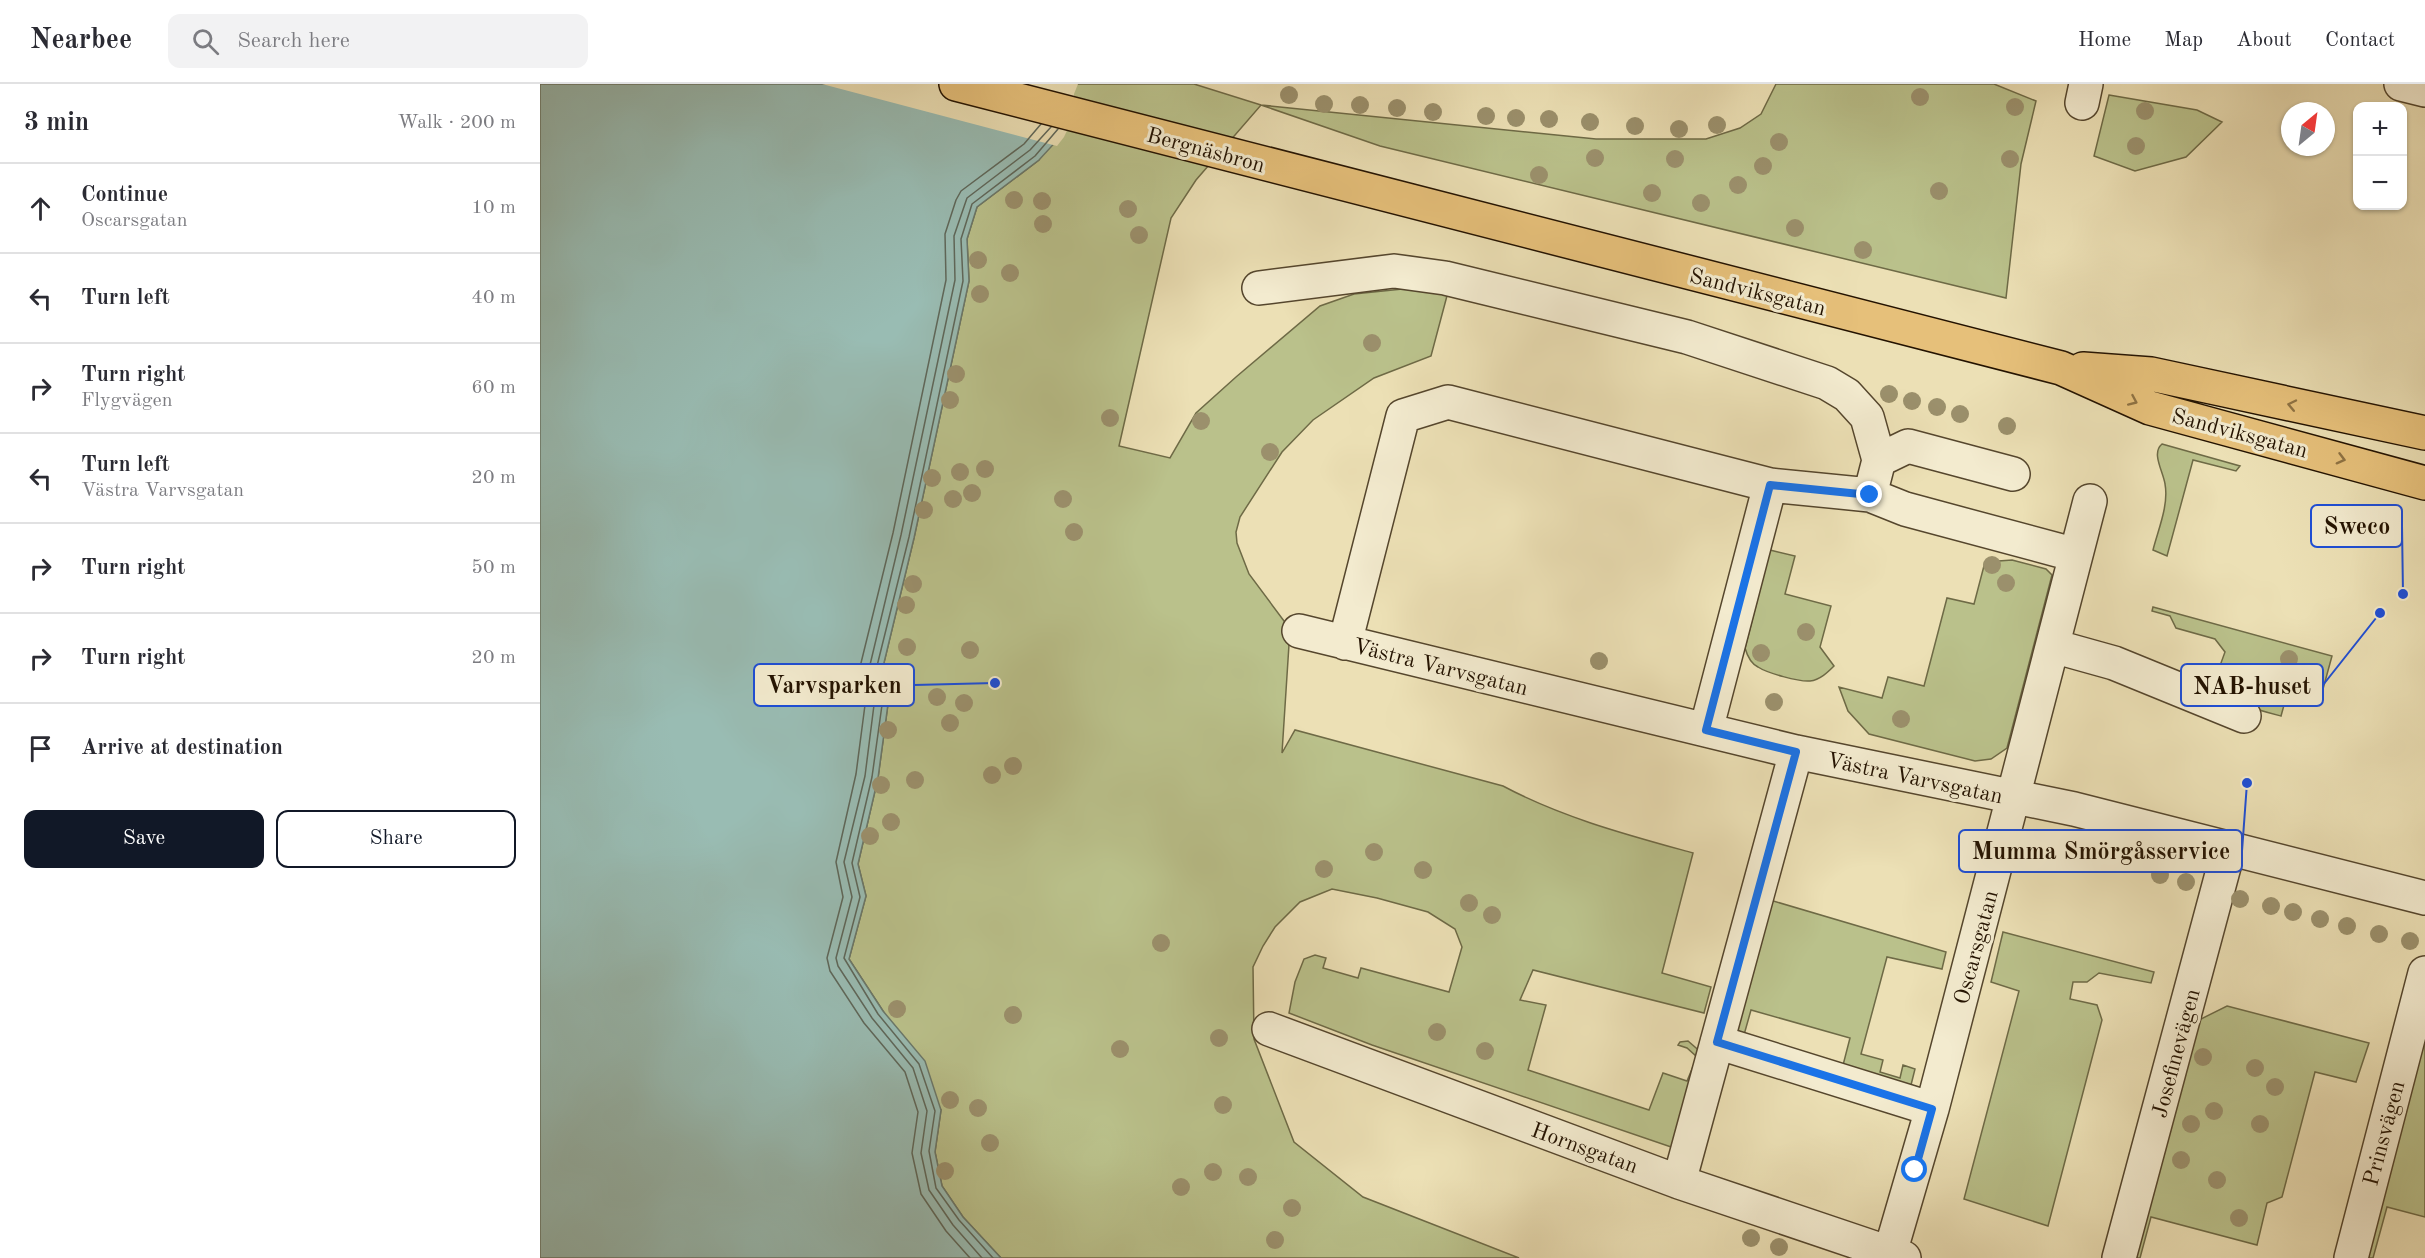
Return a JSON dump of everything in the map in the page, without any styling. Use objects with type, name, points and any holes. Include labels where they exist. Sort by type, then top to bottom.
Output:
[{"type":"main road","name":"Bergnäsbron","points":[[956,84],[1455,214]]},
{"type":"main road","name":"Sandviksgatan","points":[[1455,214],[2061,368],[2151,375],[2425,433]]},
{"type":"main road","name":"Sandviksgatan","points":[[2061,368],[2150,408],[2425,483]]},
{"type":"street","points":[[2401,84],[2425,90]]},
{"type":"street","points":[[1259,288],[1394,271],[1445,278],[1687,337],[1827,383],[1847,395],[1867,417],[1879,460],[1870,495]]},
{"type":"street","points":[[1345,643],[1403,416],[1448,402],[1770,485],[1870,495],[1905,509],[2076,555]]},
{"type":"street","points":[[1879,460],[1908,446],[2013,474]]},
{"type":"street","points":[[1706,730],[1770,485]]},
{"type":"street","name":"Oscarsgatan","points":[[1897,1256],[1932,1109],[2090,501]]},
{"type":"street","name":"Västra Varvsgatan","points":[[1299,631],[1796,752],[2074,809],[2425,898]]},
{"type":"street","points":[[2053,646],[2114,663],[2244,716]]},
{"type":"street","points":[[1679,1182],[1796,752]]},
{"type":"street","name":"Josefinevägen","points":[[2119,1258],[2229,848]]},
{"type":"street","name":"Prinsvägen","points":[[2351,1258],[2425,973]]},
{"type":"street","name":"Hornsgatan","points":[[1269,1029],[1679,1182],[1897,1256]]},
{"type":"street","points":[[1717,1042],[1932,1109]]},
{"type":"green space","points":[[1075,84],[1194,84],[1261,105],[1196,180],[1171,218],[1119,446],[1170,458],[1196,413],[1320,306],[1354,294],[1422,287],[1448,292],[1431,356],[1374,378],[1313,420],[1282,452],[1240,517],[1236,532],[1237,543],[1249,574],[1290,629],[1282,753],[1295,730],[1503,786],[1572,817],[1693,853],[1662,973],[1711,987],[1704,1013],[1533,970],[1520,1000],[1546,1005],[1528,1070],[1649,1110],[1663,1073],[1687,1081],[1697,1057],[1687,1048],[1678,1045],[1680,1042],[1688,1041],[1703,1054],[1677,1149],[1372,1045],[1289,1013],[1295,982],[1304,959],[1315,955],[1326,958],[1323,968],[1358,978],[1361,968],[1449,992],[1462,947],[1455,929],[1428,912],[1332,889],[1300,902],[1275,927],[1253,967],[1254,1039],[1294,1142],[1363,1197],[1519,1258],[1001,1258],[963,1217],[942,1186],[935,1152],[941,1110],[883,1011],[849,959],[866,896],[858,864],[878,778],[888,704],[882,671],[914,538],[969,281],[967,239],[977,207],[1039,160]]},
{"type":"green space","points":[[1776,84],[1994,84],[2036,101],[2021,164],[2006,298],[1380,146],[1261,105],[1596,139],[1706,139],[1740,128],[1761,114]]},
{"type":"green space","points":[[2109,95],[2197,110],[2222,122],[2186,157],[2135,171],[2094,156]]},
{"type":"green space","points":[[2162,444],[2240,466],[2236,471],[2193,460],[2167,556],[2153,550],[2166,500],[2165,484],[2158,457]]},
{"type":"green space","points":[[1770,550],[1795,556],[1785,594],[1831,606],[1820,647],[1834,666],[1817,679],[1805,681],[1791,679],[1762,669],[1749,659],[1746,651]]},
{"type":"green space","points":[[2012,560],[2046,569],[2052,575],[2007,748],[1991,759],[1975,761],[1869,734],[1848,711],[1839,687],[1882,698],[1888,677],[1924,686],[1947,598],[1974,604],[1985,562]]},
{"type":"green space","points":[[2153,607],[2332,656],[2323,689],[2291,680],[2281,716],[2236,701],[2213,685],[2225,652],[2215,639],[2176,628],[2170,616],[2152,611]]},
{"type":"green space","points":[[1770,900],[1946,952],[1942,969],[1887,957],[1861,1054],[1883,1060],[1880,1072],[1900,1078],[1903,1065],[1915,1069],[1910,1089],[1841,1073],[1850,1038],[1751,1010],[1742,1042],[1733,1038]]},
{"type":"green space","points":[[2003,932],[2154,972],[2151,983],[2099,973],[2087,982],[2073,982],[2070,999],[2097,1005],[2102,1020],[2048,1226],[1964,1199],[2019,991],[1991,982]]},
{"type":"green space","points":[[2227,1006],[2369,1043],[2356,1082],[2315,1072],[2282,1197],[2267,1203],[2257,1245],[2151,1217],[2140,1258],[2133,1258],[2197,1021]]},
{"type":"green space","points":[[2420,1042],[2425,1044],[2425,1217],[2387,1207],[2373,1258],[2361,1258]]},
{"type":"water","points":[[540,84],[1075,84],[1062,135],[1039,160],[977,207],[967,239],[969,281],[914,538],[882,671],[888,704],[878,778],[858,864],[866,896],[849,959],[883,1011],[925,1061],[941,1110],[935,1152],[942,1186],[963,1217],[1001,1258],[540,1258]]},
{"type":"pier","points":[[822,84],[1078,84],[1074,94],[1073,118],[1057,146]]},
{"type":"place","name":"Sweco","points":[[2403,594]]},
{"type":"place","name":"NAB-huset","points":[[2380,613]]},
{"type":"place","name":"Varvsparken","points":[[995,683]]},
{"type":"place","name":"Mumma Smörgåsservice","points":[[2247,783]]},
{"type":"route","points":[[1870,495],[1770,485],[1706,730],[1796,752],[1717,1042],[1932,1109],[1915,1170]]}]
